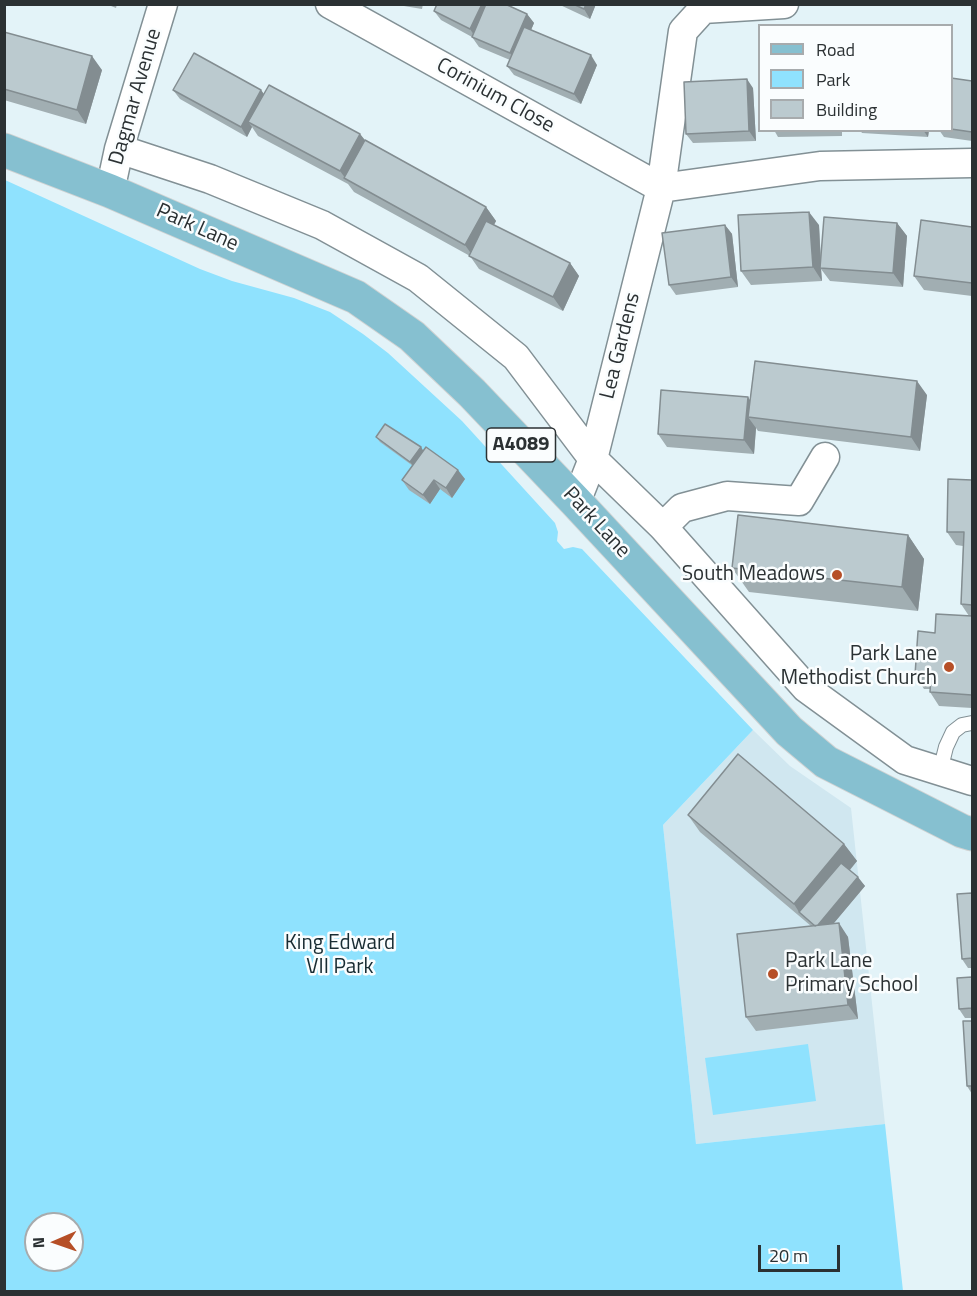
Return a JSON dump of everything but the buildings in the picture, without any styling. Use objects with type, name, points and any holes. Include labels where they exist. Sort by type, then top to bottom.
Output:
[{"type":"main road","name":"Park Lane","points":[[4,150],[110,191],[356,297],[412,336],[472,393],[789,731],[826,762],[972,834]]},
{"type":"street","name":"Dagmar Avenue","points":[[110,191],[119,149],[163,4]]},
{"type":"street","name":"Corinium Close","points":[[330,4],[661,188]]},
{"type":"street","name":"Lea Gardens","points":[[576,502],[593,459],[661,188],[683,31],[703,9],[784,4]]},
{"type":"street","name":"Park Lane","points":[[119,149],[210,179],[322,225],[418,278],[516,357],[593,459],[663,527],[806,688],[905,760],[972,782]]},
{"type":"street","points":[[661,188],[819,166],[972,163]]},
{"type":"street","points":[[663,527],[682,508],[727,496],[800,501],[825,457]]},
{"type":"lane","points":[[940,771],[952,732],[972,723]]},
{"type":"shaded area","name":"Park Lane Primary School","points":[[753,730],[790,766],[851,808],[885,1124],[696,1144],[663,825]]},
{"type":"green space","name":"King Edward VII Park","points":[[5,180],[200,269],[232,281],[294,298],[330,312],[363,334],[388,353],[462,421],[555,523],[558,532],[557,541],[564,549],[573,547],[582,549],[753,730],[663,825],[696,1144],[885,1124],[903,1291],[5,1292]]},
{"type":"green space","points":[[808,1044],[816,1101],[713,1115],[705,1058]]},
{"type":"place","name":"South Meadows","points":[[837,575]]},
{"type":"place","name":"Park Lane Methodist Church","points":[[949,667]]},
{"type":"place","name":"Park Lane Primary School","points":[[773,974]]}]
